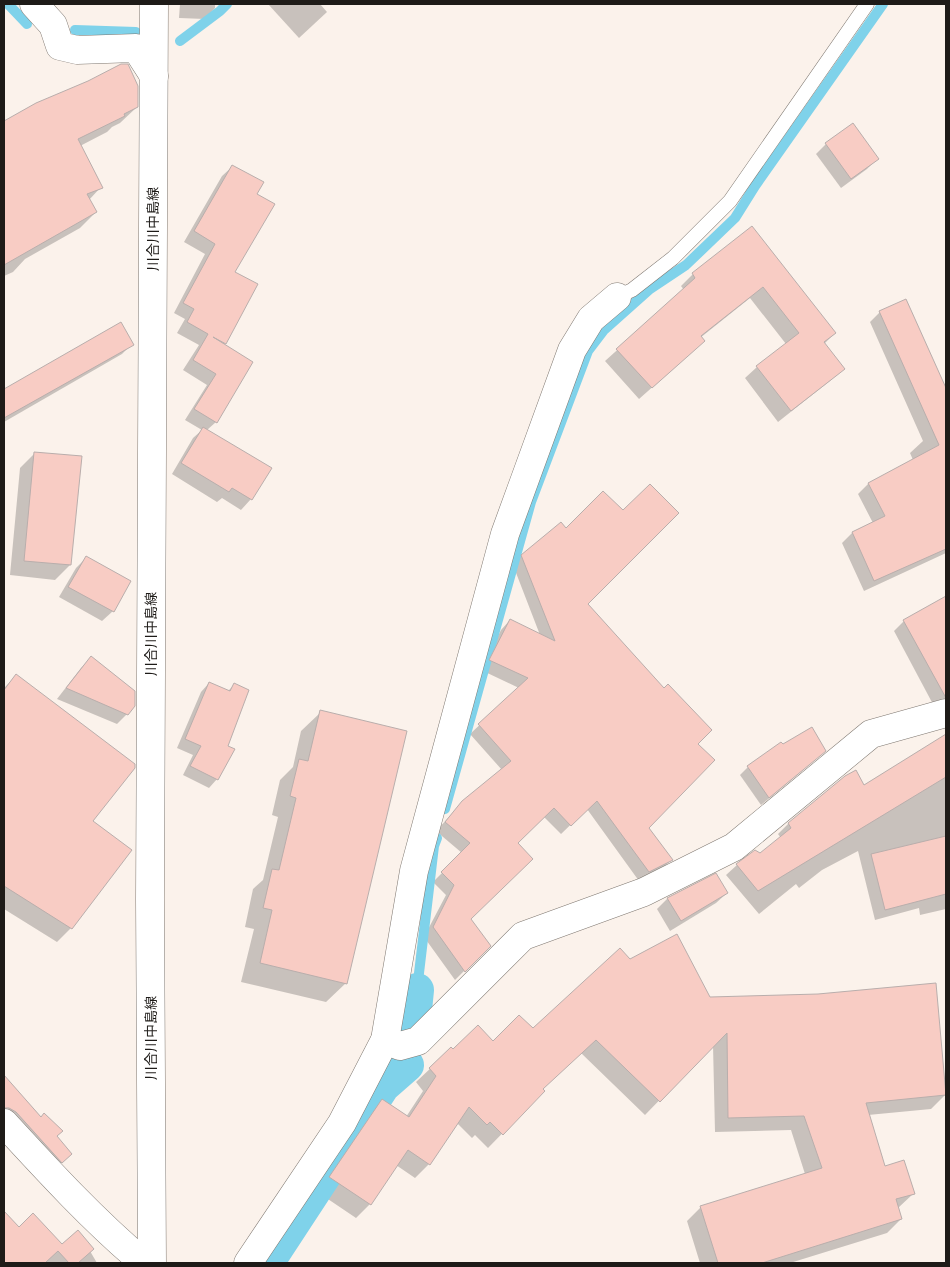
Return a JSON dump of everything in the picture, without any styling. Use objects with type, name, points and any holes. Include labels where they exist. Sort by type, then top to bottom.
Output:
[{"type":"street","points":[[34,4],[53,25],[60,46],[77,50],[136,48],[154,76]]},
{"type":"street","name":"川合川中島線","points":[[152,1263],[150,879],[154,4]]},
{"type":"street","points":[[248,1263],[342,1123],[384,1040],[414,871],[505,534],[572,350],[591,319],[617,297]]},
{"type":"street","points":[[384,1040],[400,1046],[418,1041],[523,936],[644,892],[734,847],[871,734],[946,713]]},
{"type":"street","points":[[4,1123],[118,1241],[144,1263]]},
{"type":"lane","points":[[617,297],[632,290],[673,258],[730,201],[867,4]]},
{"type":"building","points":[[121,64],[128,64],[138,86],[138,107],[124,114],[125,116],[78,139],[103,188],[87,194],[97,212],[4,265],[4,121],[36,103],[88,81]]},
{"type":"building","points":[[853,123],[879,159],[851,179],[825,143]]},
{"type":"building","points":[[232,165],[264,182],[257,194],[275,204],[235,272],[258,284],[226,344],[213,337],[253,362],[217,423],[194,409],[216,374],[193,360],[208,334],[187,322],[194,309],[183,303],[215,244],[194,231]]},
{"type":"building","points":[[752,226],[836,333],[824,342],[845,369],[791,411],[756,366],[799,333],[763,287],[701,336],[705,341],[652,388],[616,349],[695,278],[692,273]]},
{"type":"building","points":[[906,299],[946,388],[946,549],[874,581],[852,532],[885,516],[868,483],[939,445],[879,311]]},
{"type":"building","points":[[121,322],[134,345],[4,418],[4,389]]},
{"type":"building","points":[[203,427],[272,468],[252,500],[232,488],[229,492],[181,463]]},
{"type":"building","points":[[34,452],[82,456],[71,565],[24,561]]},
{"type":"building","points":[[650,484],[679,513],[588,604],[664,688],[668,684],[712,730],[698,744],[715,760],[649,828],[673,860],[649,872],[597,801],[571,826],[554,808],[518,843],[533,859],[471,919],[491,946],[465,972],[433,927],[454,885],[441,872],[470,843],[445,822],[462,801],[511,761],[478,724],[528,678],[489,660],[510,619],[555,641],[521,555],[561,522],[566,528],[603,491],[623,510]]},
{"type":"building","points":[[86,556],[131,581],[114,612],[68,587]]},
{"type":"building","points":[[946,596],[946,698],[903,620]]},
{"type":"building","points":[[91,656],[135,691],[135,706],[128,715],[66,688]]},
{"type":"building","points":[[16,674],[135,764],[135,768],[93,821],[132,850],[72,929],[4,886],[4,690]]},
{"type":"building","points":[[209,682],[230,691],[234,683],[249,690],[228,746],[235,749],[218,780],[190,766],[201,746],[185,739]]},
{"type":"building","points":[[320,710],[407,731],[347,984],[260,963],[272,910],[263,908],[272,869],[279,870],[296,798],[290,796],[299,759],[308,761]]},
{"type":"building","points":[[812,727],[826,751],[769,798],[747,766],[781,742],[783,744]]},
{"type":"building","points":[[946,734],[946,777],[758,891],[736,864],[755,850],[760,853],[791,828],[788,823],[845,776],[856,770],[864,785]]},
{"type":"building","points":[[946,836],[946,894],[885,910],[871,854]]},
{"type":"building","points":[[716,873],[728,893],[681,921],[667,898]]},
{"type":"building","points":[[677,934],[710,997],[818,994],[936,983],[946,1095],[866,1103],[885,1166],[904,1160],[915,1194],[896,1199],[902,1219],[762,1263],[718,1263],[700,1206],[822,1168],[804,1116],[728,1118],[727,1033],[660,1102],[596,1040],[543,1089],[545,1091],[503,1135],[490,1122],[487,1125],[469,1107],[430,1165],[408,1150],[371,1205],[329,1177],[382,1099],[409,1117],[436,1076],[429,1068],[451,1047],[453,1049],[478,1025],[493,1041],[519,1015],[533,1028],[620,948],[630,959]]},
{"type":"building","points":[[4,1075],[41,1117],[44,1113],[63,1131],[57,1136],[72,1154],[62,1163],[16,1112],[9,1108],[4,1108]]},
{"type":"building","points":[[4,1211],[19,1227],[33,1213],[62,1244],[78,1230],[94,1249],[78,1263],[69,1263],[58,1251],[45,1263],[4,1263]]},
{"type":"waterway","points":[[8,4],[27,24]]},
{"type":"waterway","points":[[180,41],[227,4]]},
{"type":"waterway","points":[[445,809],[531,502],[588,351],[604,330],[650,289],[686,265],[735,218],[755,186],[883,4]]},
{"type":"waterway","points":[[75,30],[136,32]]},
{"type":"waterway","points":[[417,990],[434,846],[437,838]]},
{"type":"waterway","points":[[414,1020],[417,990]]},
{"type":"waterway","points":[[267,1263],[383,1086],[407,1065]]}]
